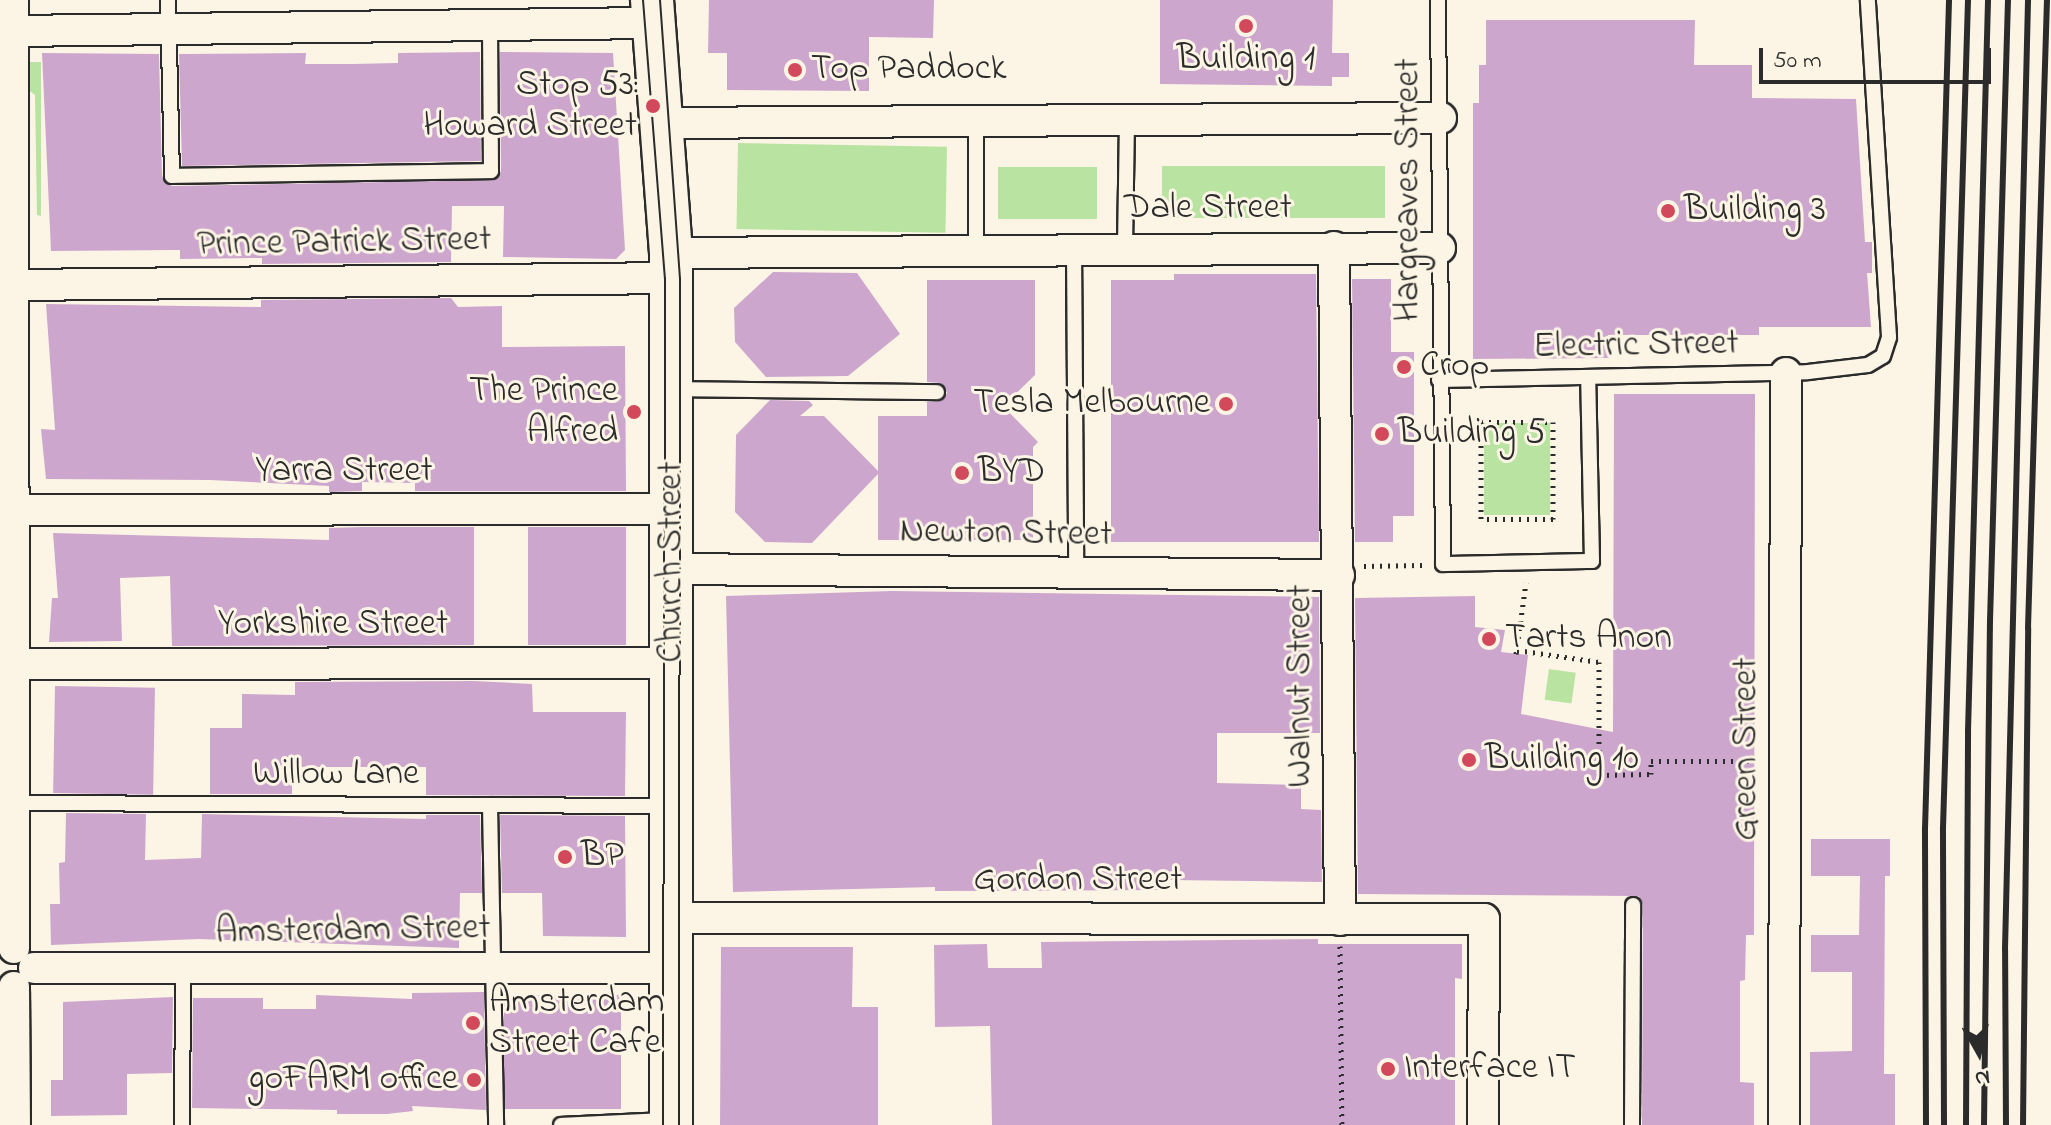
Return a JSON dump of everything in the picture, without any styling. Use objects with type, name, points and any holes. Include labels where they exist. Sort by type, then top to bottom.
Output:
[{"type":"main road","name":"Church Street","points":[[652,11],[671,266],[671,1123]]},
{"type":"street","points":[[13,0],[16,510],[6,658],[6,804],[15,1125]]},
{"type":"street","points":[[13,31],[168,15],[490,27],[652,11]]},
{"type":"street","points":[[661,123],[1441,118]]},
{"type":"street","name":"Dale Street","points":[[671,266],[976,247],[1440,248]]},
{"type":"street","name":"Walnut Street","points":[[1334,247],[1340,920]]},
{"type":"street","name":"Prince Patrick Street","points":[[17,285],[671,266]]},
{"type":"street","name":"Green Street","points":[[1784,1125],[1786,373]]},
{"type":"street","name":"Yarra Street","points":[[16,510],[673,509]]},
{"type":"street","name":"Newton Street","points":[[672,569],[1339,571]]},
{"type":"street","name":"Yorkshire Street","points":[[6,658],[671,663]]},
{"type":"street","name":"Gordon Street","points":[[672,918],[1484,919],[1483,1125]]},
{"type":"street","name":"Amsterdam Street","points":[[12,968],[183,971],[672,968]]},
{"type":"lane","name":"Hargreaves Street","points":[[1438,0],[1443,564]]},
{"type":"lane","name":"Electric Street","points":[[1439,380],[1786,373],[1868,365],[1883,356],[1889,337],[1868,0]]},
{"type":"lane","points":[[168,15],[172,176],[491,171],[490,27]]},
{"type":"lane","points":[[976,121],[976,247]]},
{"type":"lane","points":[[1125,247],[1127,121]]},
{"type":"lane","points":[[1074,247],[1076,572]]},
{"type":"lane","points":[[1443,564],[1592,561],[1588,377]]},
{"type":"lane","points":[[672,389],[937,392]]},
{"type":"lane","name":"Willow Lane","points":[[6,804],[672,806]]},
{"type":"lane","points":[[490,805],[496,1125]]},
{"type":"lane","points":[[1632,1125],[1633,905]]},
{"type":"lane","points":[[182,1125],[183,971]]},
{"type":"lane","points":[[561,1125],[671,1123]]},
{"type":"path","points":[[1481,422],[1553,422],[1553,519],[1481,519],[1481,422]]},
{"type":"path","points":[[1529,562],[1516,652],[1599,662],[1599,775],[1651,774],[1651,761],[1760,761]]},
{"type":"path","points":[[1339,571],[1443,564]]},
{"type":"path","points":[[1340,920],[1342,1125]]},
{"type":"green space","points":[[30,62],[41,62],[41,216],[37,215],[35,95],[27,89]]},
{"type":"green space","points":[[738,143],[947,147],[945,233],[736,229]]},
{"type":"green space","points":[[1162,166],[1385,166],[1385,218],[1162,218]]},
{"type":"green space","points":[[998,167],[1097,167],[1097,219],[998,219]]},
{"type":"green space","points":[[1484,423],[1550,423],[1550,515],[1484,515]]},
{"type":"green space","points":[[1549,669],[1576,673],[1571,703],[1545,700]]},
{"type":"building","points":[[709,0],[934,0],[933,38],[869,37],[869,91],[727,90],[727,53],[708,53]]},
{"type":"building","name":"Building 1","points":[[1160,0],[1333,0],[1332,53],[1349,53],[1349,77],[1332,77],[1332,86],[1160,84]]},
{"type":"building","name":"Building 3","points":[[1486,20],[1695,20],[1694,65],[1752,65],[1752,98],[1856,99],[1865,242],[1872,242],[1872,273],[1867,273],[1871,327],[1759,327],[1759,335],[1608,335],[1609,358],[1473,359],[1473,103],[1479,103],[1479,65],[1486,65]]},
{"type":"building","points":[[480,52],[481,161],[182,166],[179,54],[306,53],[305,64],[352,64],[398,63],[398,53]]},
{"type":"building","points":[[500,52],[613,53],[625,250],[616,259],[503,257],[504,206],[452,206],[451,262],[262,264],[262,258],[180,259],[180,250],[51,251],[42,53],[159,54],[162,176],[172,186],[495,180],[501,171]]},
{"type":"building","points":[[773,272],[857,273],[900,334],[848,376],[766,377],[735,342],[734,308]]},
{"type":"building","name":"Tesla Melbourne","points":[[1174,274],[1316,274],[1319,542],[1111,542],[1111,280],[1174,280]]},
{"type":"building","name":"Building 5","points":[[1352,279],[1391,279],[1391,352],[1414,352],[1414,516],[1393,516],[1393,542],[1355,542]]},
{"type":"building","points":[[927,280],[1035,280],[1035,375],[1003,406],[1038,442],[1033,447],[1033,540],[878,540],[878,474],[812,543],[765,542],[735,512],[736,435],[770,400],[809,401],[813,405],[800,416],[824,416],[878,471],[878,416],[927,416],[927,402],[941,401],[947,393],[941,383],[927,382]]},
{"type":"building","points":[[451,298],[458,307],[502,306],[502,347],[625,346],[626,491],[415,491],[415,483],[362,482],[362,491],[329,492],[329,486],[210,480],[46,479],[41,429],[55,430],[46,304],[261,307],[261,300]]},
{"type":"building","points":[[1614,394],[1755,394],[1754,935],[1746,935],[1745,980],[1740,981],[1740,1082],[1754,1083],[1754,1125],[1642,1125],[1643,905],[1639,896],[1358,894],[1355,598],[1475,596],[1475,627],[1505,630],[1501,652],[1528,655],[1521,714],[1613,732]]},
{"type":"building","points":[[474,527],[474,645],[172,646],[170,576],[120,578],[122,641],[49,642],[52,598],[58,598],[53,533],[329,540],[329,528]]},
{"type":"building","points":[[528,527],[626,527],[626,645],[528,645]]},
{"type":"building","points":[[892,591],[1319,597],[1320,733],[1217,733],[1217,783],[1301,785],[1301,809],[1321,810],[1322,882],[1168,880],[1167,890],[935,891],[935,887],[733,892],[726,596]]},
{"type":"building","points":[[474,681],[532,684],[533,712],[626,712],[625,796],[426,795],[426,767],[292,767],[292,794],[210,794],[210,728],[242,728],[242,694],[295,695],[295,682]]},
{"type":"building","points":[[55,686],[155,688],[153,795],[53,793]]},
{"type":"building","points":[[66,813],[146,814],[145,860],[201,858],[202,814],[426,819],[426,815],[480,815],[482,893],[460,893],[459,948],[199,939],[51,945],[50,904],[60,904],[59,863],[65,862]]},
{"type":"building","name":"BP","points":[[500,815],[625,816],[626,937],[543,936],[542,893],[502,893]]},
{"type":"building","points":[[1811,839],[1890,839],[1890,876],[1885,876],[1884,1074],[1895,1074],[1895,1125],[1810,1125],[1810,1052],[1852,1051],[1852,972],[1811,972],[1811,935],[1859,935],[1860,876],[1811,876]]},
{"type":"building","points":[[1318,939],[1318,944],[1462,944],[1462,979],[1455,978],[1455,1125],[992,1125],[990,1026],[935,1027],[934,945],[987,944],[988,968],[1042,968],[1041,942]]},
{"type":"building","points":[[721,947],[853,947],[852,1007],[878,1007],[878,1125],[720,1125]]},
{"type":"building","points":[[484,992],[486,1110],[412,1106],[413,1111],[387,1114],[337,1114],[337,1110],[192,1108],[193,998],[263,998],[263,1009],[316,1009],[316,995],[412,999],[412,993]]},
{"type":"building","points":[[504,995],[621,995],[621,1109],[504,1109]]},
{"type":"building","points":[[173,997],[172,1073],[127,1074],[127,1115],[51,1116],[51,1080],[63,1080],[63,1002]]},
{"type":"tram line","points":[[643,0],[665,278],[663,1125]]},
{"type":"tram line","points":[[660,0],[680,279],[679,1125]]},
{"type":"railway","points":[[1926,1125],[1925,829],[1949,0]]},
{"type":"railway","points":[[1944,1125],[1943,828],[1968,0]]},
{"type":"railway","points":[[1966,1125],[1968,731],[1988,0]]},
{"type":"railway","points":[[1984,1125],[1990,621],[2008,0]]},
{"type":"railway","points":[[2006,1125],[2005,949],[2028,0]]},
{"type":"railway","points":[[2023,1125],[2028,628],[2047,0]]},
{"type":"place","name":"Building 1","points":[[1246,26]]},
{"type":"place","name":"Top Paddock","points":[[795,70]]},
{"type":"place","name":"Stop 53: Howard Street","points":[[653,106]]},
{"type":"place","name":"Building 3","points":[[1668,211]]},
{"type":"place","name":"Crop","points":[[1404,367]]},
{"type":"place","name":"Tesla Melbourne","points":[[1226,404]]},
{"type":"place","name":"The Prince Alfred","points":[[634,412]]},
{"type":"place","name":"Building 5","points":[[1382,434]]},
{"type":"place","name":"BYD","points":[[962,473]]},
{"type":"place","name":"Tarts Anon","points":[[1489,639]]},
{"type":"place","name":"Building 10","points":[[1469,760]]},
{"type":"place","name":"BP","points":[[565,857]]},
{"type":"place","name":"Amsterdam Street Cafe","points":[[473,1023]]},
{"type":"place","name":"Interface IT","points":[[1388,1069]]},
{"type":"place","name":"goFARM office","points":[[474,1080]]}]
